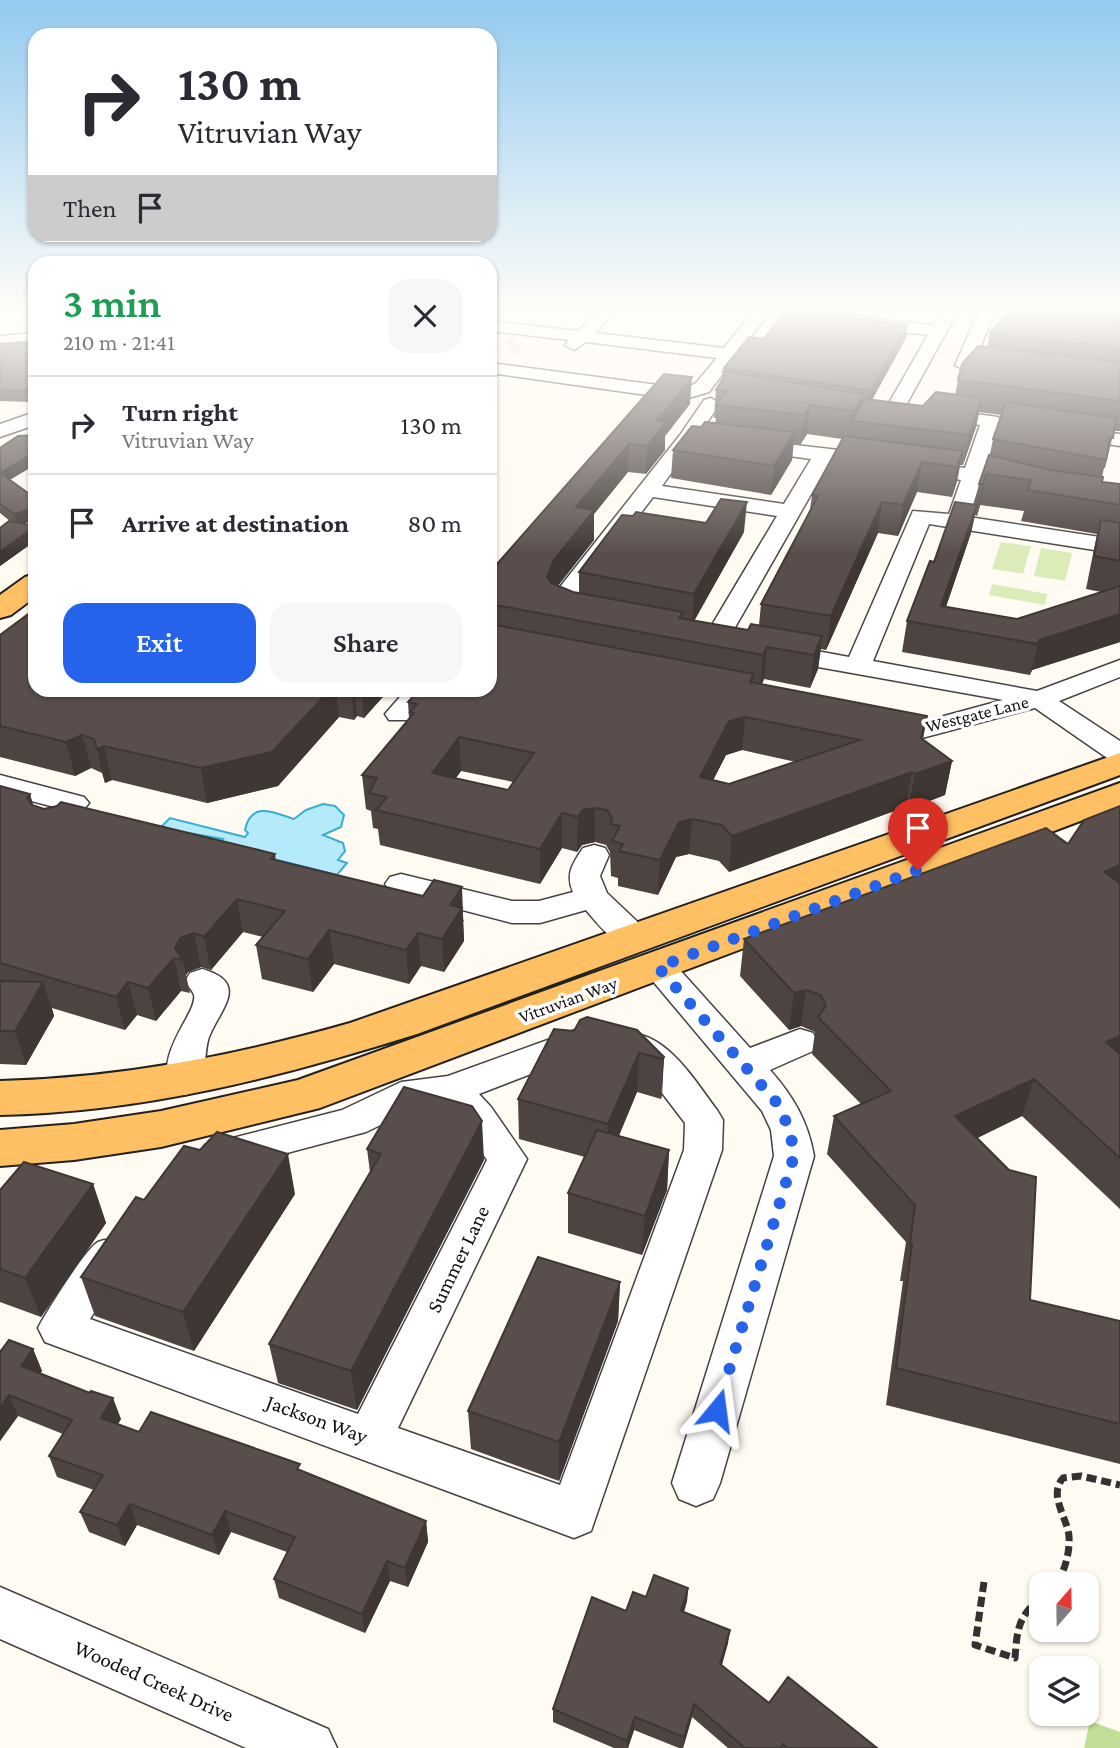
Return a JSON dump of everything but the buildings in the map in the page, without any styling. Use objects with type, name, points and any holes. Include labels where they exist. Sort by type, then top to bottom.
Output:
[{"type":"main road","points":[[0,609],[28,588]]},
{"type":"main road","points":[[0,638],[28,617]]},
{"type":"main road","name":"Vitruvian Way","points":[[0,1098],[107,1091],[184,1103],[304,1096],[421,1081],[646,952],[1120,763]]},
{"type":"main road","name":"Vitruvian Way","points":[[0,1148],[74,1142],[184,1103],[317,1050],[646,952],[1120,794]]},
{"type":"street","points":[[657,391],[713,395]]},
{"type":"street","points":[[612,621],[573,614],[561,607],[564,597],[647,490],[698,440],[715,391]]},
{"type":"street","points":[[844,411],[878,417],[892,414],[905,391]]},
{"type":"street","points":[[947,394],[938,414],[999,423],[972,475],[957,521]]},
{"type":"street","points":[[0,431],[28,421]]},
{"type":"street","points":[[1057,432],[1120,440]]},
{"type":"street","points":[[731,443],[1018,482],[1043,492]]},
{"type":"street","points":[[716,640],[823,456]]},
{"type":"street","points":[[647,490],[790,512]]},
{"type":"street","points":[[858,666],[921,516],[1120,547]]},
{"type":"street","points":[[690,635],[1039,699],[1119,669]]},
{"type":"street","points":[[399,714],[414,697]]},
{"type":"street","name":"Westgate Lane","points":[[855,717],[922,730],[1039,699],[1120,754]]},
{"type":"street","points":[[0,784],[82,791],[54,830]]},
{"type":"street","points":[[594,855],[584,875],[592,897],[646,952],[746,1065],[777,1103],[790,1130],[794,1156],[696,1483]]},
{"type":"street","points":[[401,884],[512,912],[540,912],[592,897]]},
{"type":"street","points":[[184,1103],[191,1038],[211,1004],[211,988],[202,981]]},
{"type":"street","name":"Jackson Way","points":[[130,1224],[60,1328],[370,1438],[573,1514],[703,1150],[704,1120],[656,1059],[633,1046],[604,1038],[584,1040],[421,1081]]},
{"type":"street","points":[[746,1065],[800,1042]]},
{"type":"street","name":"Summer Lane","points":[[370,1438],[507,1159],[478,1117],[421,1081]]},
{"type":"street","name":"Wooded Creek Drive","points":[[0,1613],[309,1748]]},
{"type":"path","points":[[1062,1572],[1068,1555],[1069,1534],[1056,1491],[1059,1480],[1068,1475],[1085,1475],[1120,1485]]},
{"type":"path","points":[[984,1582],[975,1644],[1015,1658],[1018,1618],[1029,1606]]},
{"type":"green space","points":[[1001,542],[1031,546],[1023,574],[992,569]]},
{"type":"green space","points":[[1041,548],[1072,553],[1065,581],[1034,576]]},
{"type":"green space","points":[[992,584],[1047,594],[1045,605],[989,595]]},
{"type":"green space","points":[[1099,1724],[1120,1732],[1120,1748],[1084,1748],[1089,1726]]},
{"type":"water","points":[[323,804],[335,806],[344,815],[341,827],[323,835],[343,843],[345,851],[338,860],[347,863],[337,875],[218,845],[223,839],[160,828],[170,818],[245,837],[248,833],[245,830],[248,820],[253,814],[265,811],[294,819],[306,810]]},
{"type":"route","points":[[717,1410],[794,1156],[790,1130],[777,1103],[658,967],[918,870]]}]
